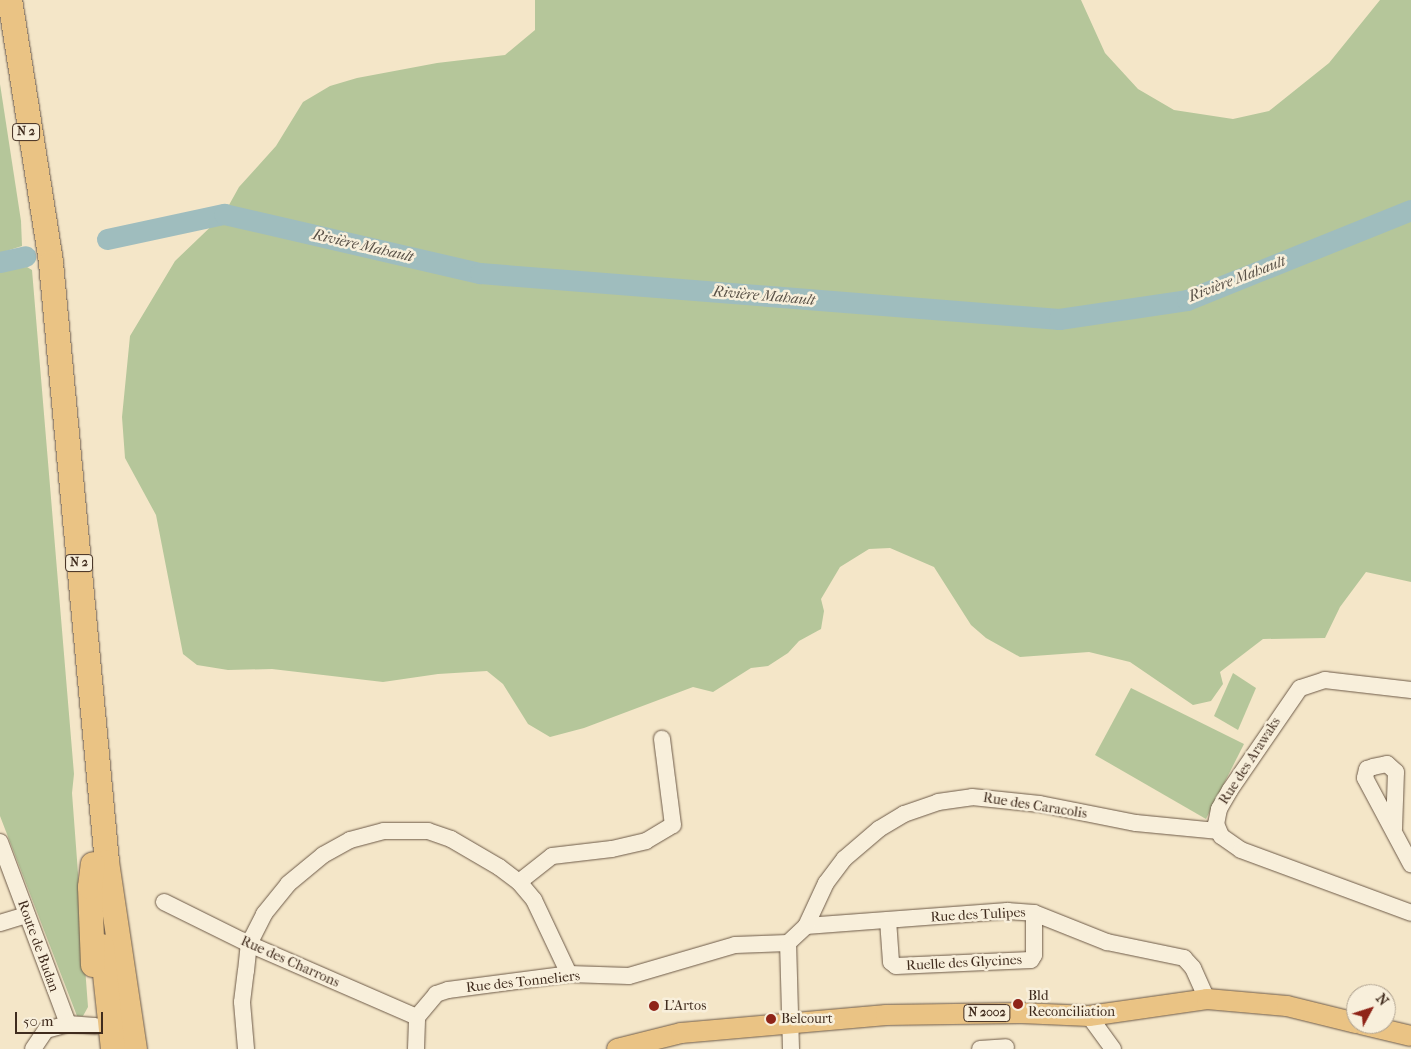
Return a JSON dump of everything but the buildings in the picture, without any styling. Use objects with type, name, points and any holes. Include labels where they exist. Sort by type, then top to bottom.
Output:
[{"type":"highway","name":"N 2","points":[[2,0],[36,201],[100,863],[135,1049]]},
{"type":"highway","name":"N 2","points":[[10,0],[51,264],[100,863],[113,1049]]},
{"type":"highway","points":[[97,1049],[90,887],[100,863]]},
{"type":"highway","points":[[100,863],[128,940],[150,1049]]},
{"type":"main road","name":"N 2002","points":[[617,1049],[681,1032],[944,1013],[1088,1016],[1207,999],[1286,1006],[1346,1021]]},
{"type":"main road","points":[[1396,1032],[1411,1036]]},
{"type":"street","name":"Rue des Arawaks","points":[[1218,831],[1216,817],[1230,790],[1300,688],[1325,680],[1411,690]]},
{"type":"street","points":[[519,882],[552,856],[612,849],[646,841],[673,825],[662,739]]},
{"type":"street","name":"Rue des Caracolis","points":[[788,943],[806,926],[826,883],[844,859],[878,829],[904,814],[938,802],[972,797],[996,799],[1040,804],[1136,823],[1218,831]]},
{"type":"street","points":[[1394,829],[1411,864]]},
{"type":"street","points":[[246,1049],[242,1002],[249,944],[276,898],[306,868],[350,840],[384,832],[428,831],[451,839],[499,866],[519,882],[547,924],[569,974]]},
{"type":"street","points":[[1218,831],[1233,846],[1258,857],[1411,913]]},
{"type":"street","name":"Route de Budan","points":[[0,842],[68,1024]]},
{"type":"street","name":"Rue des Charrons","points":[[164,902],[249,944],[417,1017]]},
{"type":"street","name":"Rue des Tulipes","points":[[806,926],[1008,911],[1034,913],[1107,942],[1184,958],[1193,968],[1207,999]]},
{"type":"street","name":"Ruelle des Glycines","points":[[888,920],[891,962],[896,966],[1031,960],[1034,955],[1034,913]]},
{"type":"street","points":[[0,923],[27,915]]},
{"type":"street","points":[[788,943],[791,1049]]},
{"type":"street","name":"Rue des Tonneliers","points":[[417,1017],[436,994],[448,990],[569,974],[628,976],[736,945],[788,943]]},
{"type":"street","points":[[1088,1016],[1113,1049]]},
{"type":"street","points":[[416,1049],[417,1017]]},
{"type":"street","points":[[33,1049],[46,1030],[68,1024],[95,1026]]},
{"type":"street","points":[[980,1049],[1006,1047]]},
{"type":"green space","points":[[535,0],[1081,0],[1105,53],[1138,89],[1174,110],[1233,119],[1269,111],[1329,63],[1380,0],[1411,0],[1411,582],[1366,572],[1340,607],[1325,638],[1263,639],[1220,672],[1223,684],[1211,701],[1193,705],[1130,662],[1089,652],[1020,657],[986,638],[971,625],[934,567],[890,548],[869,549],[840,567],[821,599],[824,611],[821,629],[799,641],[788,653],[768,666],[751,668],[713,692],[693,687],[584,728],[550,737],[528,724],[503,684],[487,671],[438,674],[383,682],[272,669],[228,670],[197,665],[183,654],[156,515],[125,458],[122,417],[130,336],[175,261],[224,214],[239,187],[276,146],[303,102],[330,86],[357,78],[437,63],[505,55],[535,30]]},
{"type":"green space","points":[[0,84],[21,221],[22,246],[0,253]]},
{"type":"green space","points":[[27,267],[32,270],[74,774],[72,793],[88,1007],[83,1016],[77,1016],[0,816],[0,270]]},
{"type":"green space","points":[[1233,673],[1256,688],[1238,730],[1214,716]]},
{"type":"green space","points":[[1131,688],[1244,744],[1206,819],[1095,755]]},
{"type":"waterway","name":"Rivière Mahault","points":[[107,239],[224,214],[480,273],[1059,319],[1187,300],[1411,210]]},
{"type":"waterway","name":"Rivière Mahault","points":[[0,262],[25,256]]},
{"type":"place","name":"Bld Reconciliation","points":[[1018,1004]]},
{"type":"place","name":"L'Artos","points":[[654,1006]]},
{"type":"place","name":"Belcourt","points":[[771,1019]]}]
